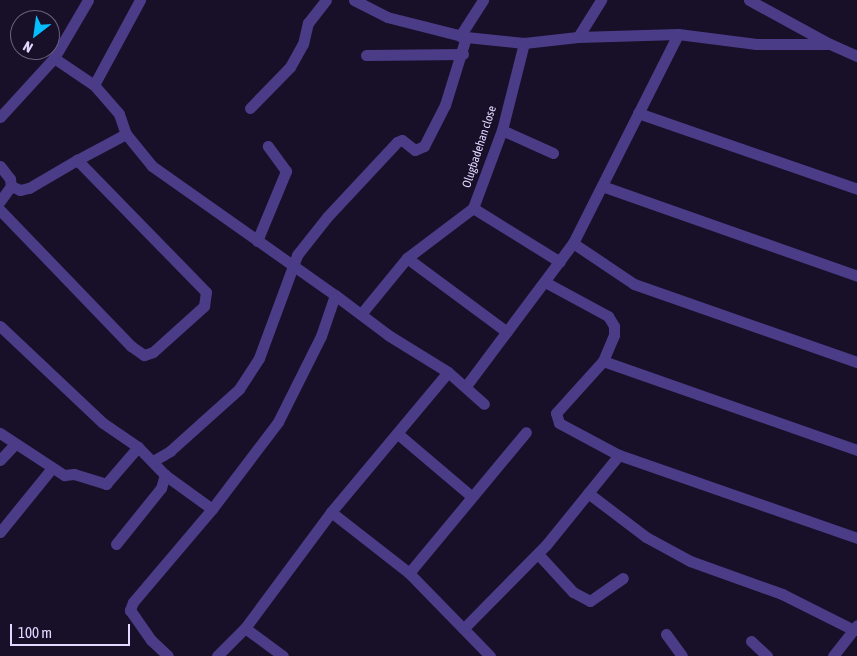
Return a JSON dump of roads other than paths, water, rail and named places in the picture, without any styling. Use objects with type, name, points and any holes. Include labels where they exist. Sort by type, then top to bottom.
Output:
[{"type":"street","points":[[60,48],[88,0]]},
{"type":"street","points":[[94,85],[140,0]]},
{"type":"street","points":[[250,108],[290,67],[303,44],[308,23],[326,0]]},
{"type":"street","points":[[354,0],[386,17],[463,37],[524,43],[578,37],[678,34],[756,44],[830,44]]},
{"type":"street","points":[[153,461],[170,451],[239,389],[259,358],[292,266],[327,217],[397,142],[402,140],[415,150],[424,146],[445,105],[462,54],[463,37],[483,0]]},
{"type":"street","points":[[578,37],[601,0]]},
{"type":"street","points":[[749,0],[830,44],[857,56]]},
{"type":"street","points":[[466,386],[573,243],[678,34]]},
{"type":"street","name":"Olugbadehan close","points":[[360,314],[407,258],[474,208],[502,130],[524,43]]},
{"type":"street","points":[[366,54],[462,54]]},
{"type":"street","points":[[0,117],[52,60]]},
{"type":"street","points":[[57,60],[94,85],[119,114],[126,134],[152,166],[195,193],[257,241],[360,314],[448,372],[484,404]]},
{"type":"street","points":[[638,113],[857,189]]},
{"type":"street","points":[[502,130],[553,153]]},
{"type":"street","points":[[11,186],[20,190],[29,188],[126,134]]},
{"type":"street","points":[[257,241],[286,172],[268,146]]},
{"type":"street","points":[[0,210],[130,346],[144,355],[153,352],[204,306],[206,292],[78,160]]},
{"type":"street","points":[[0,166],[10,179],[11,186],[0,201]]},
{"type":"street","points":[[602,186],[857,276]]},
{"type":"street","points":[[474,208],[560,262]]},
{"type":"street","points":[[573,243],[634,284],[857,362]]},
{"type":"street","points":[[407,258],[507,332]]},
{"type":"street","points":[[545,282],[608,316],[614,335],[603,361],[556,413],[556,419],[619,455],[857,538]]},
{"type":"street","points":[[168,656],[151,640],[130,610],[151,578],[212,509],[278,422],[321,336],[335,295]]},
{"type":"street","points":[[0,326],[103,423],[138,447],[164,475],[212,509]]},
{"type":"street","points":[[603,361],[857,450]]},
{"type":"street","points":[[217,656],[245,628],[331,512],[448,372]]},
{"type":"street","points":[[0,432],[14,444],[64,475],[74,474],[106,484],[138,447]]},
{"type":"street","points":[[409,573],[526,432]]},
{"type":"street","points":[[398,434],[471,496]]},
{"type":"street","points":[[0,460],[14,444]]},
{"type":"street","points":[[465,627],[538,554],[619,455]]},
{"type":"street","points":[[0,532],[52,468]]},
{"type":"street","points":[[116,544],[161,488],[164,475]]},
{"type":"street","points":[[588,493],[646,537],[690,561],[782,594],[855,627],[833,656]]},
{"type":"street","points":[[331,512],[409,573],[465,627],[486,655]]},
{"type":"street","points":[[538,554],[574,592],[590,601],[623,578]]},
{"type":"street","points":[[245,628],[283,656]]},
{"type":"street","points":[[666,634],[682,656]]},
{"type":"street","points":[[751,641],[767,656]]}]
